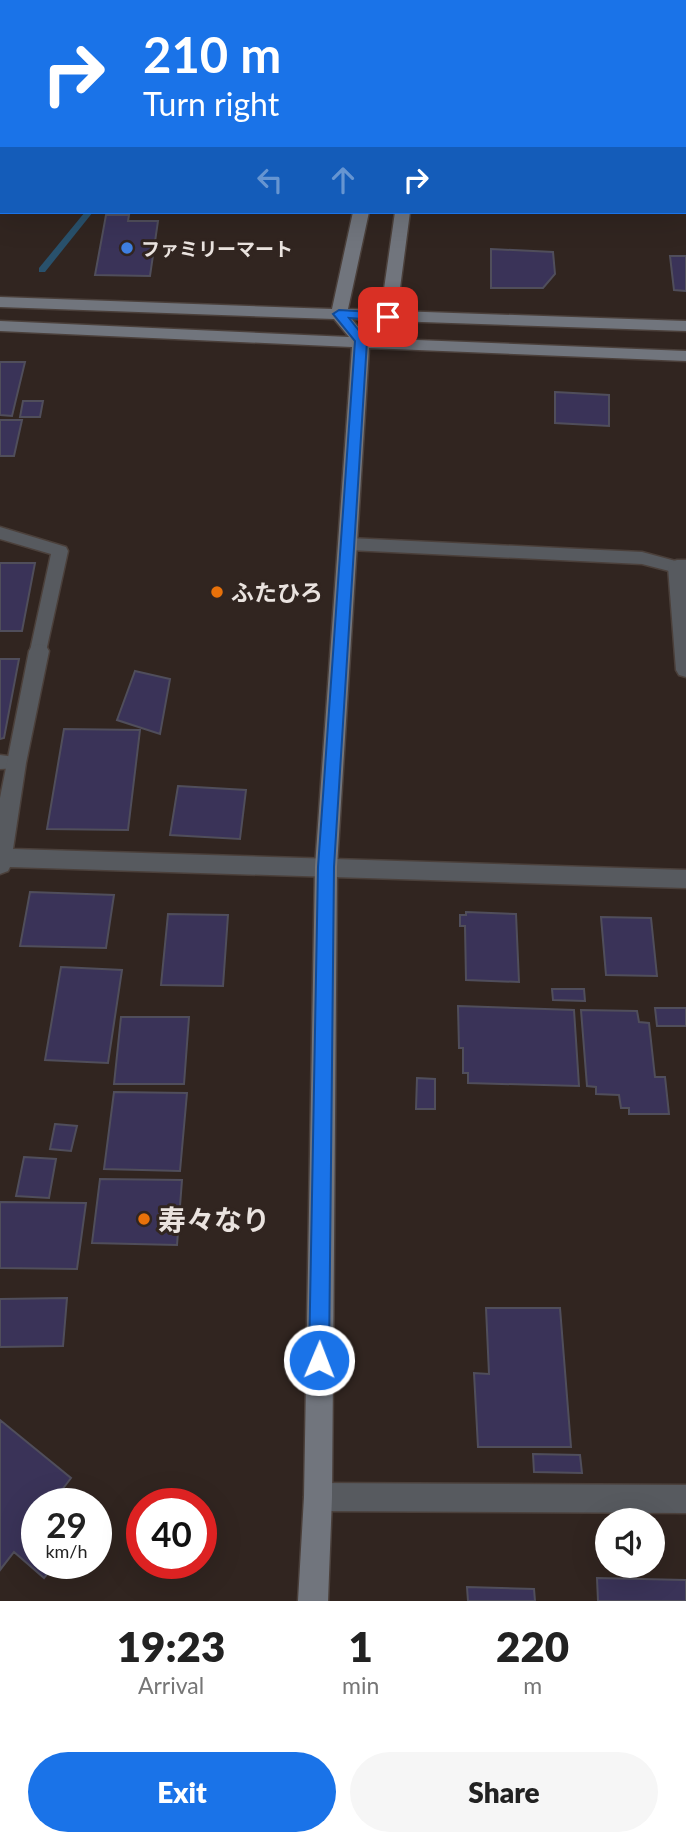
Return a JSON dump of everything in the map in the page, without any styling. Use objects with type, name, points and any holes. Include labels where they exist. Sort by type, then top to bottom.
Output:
[{"type":"street","points":[[339,314],[361,214]]},
{"type":"street","points":[[361,341],[388,317],[403,214]]},
{"type":"street","points":[[0,302],[686,326]]},
{"type":"street","points":[[313,1601],[318,1497],[326,867],[361,341],[339,314]]},
{"type":"street","points":[[0,326],[361,341],[469,349],[686,356]]},
{"type":"street","points":[[682,567],[686,670]]},
{"type":"street","points":[[39,651],[8,762],[1,861],[326,867],[686,879]]},
{"type":"street","points":[[318,1497],[686,1499]]},
{"type":"lane","points":[[0,533],[60,551],[39,651]]},
{"type":"lane","points":[[349,544],[642,558],[682,567]]},
{"type":"building","name":"ファミリーマート","points":[[106,215],[129,215],[128,221],[158,221],[150,276],[95,275]]},
{"type":"building","points":[[491,249],[553,252],[555,274],[543,288],[491,288]]},
{"type":"building","points":[[670,256],[686,256],[686,291],[674,290]]},
{"type":"building","points":[[0,362],[25,362],[12,416],[0,415]]},
{"type":"building","points":[[555,392],[609,395],[609,426],[555,423]]},
{"type":"building","points":[[23,401],[43,401],[40,417],[20,417]]},
{"type":"building","points":[[0,420],[22,420],[14,456],[0,456]]},
{"type":"building","points":[[0,563],[35,563],[22,631],[0,631]]},
{"type":"building","points":[[0,659],[19,659],[4,738],[0,739]]},
{"type":"building","points":[[135,671],[170,679],[160,734],[117,720]]},
{"type":"building","points":[[64,729],[140,730],[128,830],[47,829]]},
{"type":"building","points":[[178,786],[246,790],[240,839],[170,835]]},
{"type":"building","points":[[30,892],[114,895],[106,948],[20,946]]},
{"type":"building","points":[[466,912],[516,914],[519,982],[466,980],[465,926],[460,926],[460,915],[466,915]]},
{"type":"building","points":[[168,914],[228,915],[223,986],[161,985]]},
{"type":"building","points":[[601,917],[651,918],[657,976],[606,975]]},
{"type":"building","points":[[61,967],[122,970],[108,1063],[45,1060]]},
{"type":"building","points":[[552,989],[584,989],[585,1001],[553,1000]]},
{"type":"building","points":[[458,1006],[574,1010],[579,1086],[468,1083],[468,1073],[463,1073],[463,1048],[459,1048]]},
{"type":"building","points":[[655,1008],[686,1008],[686,1026],[657,1026]]},
{"type":"building","points":[[581,1010],[637,1011],[639,1022],[649,1023],[655,1077],[665,1077],[669,1114],[629,1114],[629,1108],[621,1108],[619,1095],[596,1094],[596,1087],[587,1086]]},
{"type":"building","points":[[121,1017],[189,1017],[184,1084],[114,1084]]},
{"type":"building","points":[[417,1078],[435,1079],[435,1109],[416,1109]]},
{"type":"building","points":[[114,1092],[187,1093],[180,1171],[104,1169]]},
{"type":"building","points":[[55,1124],[77,1126],[71,1151],[50,1149]]},
{"type":"building","points":[[24,1157],[56,1159],[49,1198],[16,1196]]},
{"type":"building","points":[[100,1179],[182,1180],[177,1245],[92,1243]]},
{"type":"building","points":[[0,1202],[86,1203],[77,1269],[0,1268]]},
{"type":"building","points":[[67,1298],[63,1346],[0,1347],[0,1299]]},
{"type":"building","points":[[486,1308],[560,1308],[571,1447],[478,1447],[474,1373],[489,1374]]},
{"type":"building","points":[[0,1420],[71,1478],[63,1488],[21,1488],[21,1558],[14,1552],[0,1570]]},
{"type":"building","points":[[533,1454],[580,1455],[582,1473],[534,1472]]},
{"type":"building","points":[[597,1578],[686,1580],[686,1601],[598,1601]]},
{"type":"building","points":[[467,1587],[534,1589],[535,1601],[468,1601]]},
{"type":"waterway","points":[[42,270],[87,214]]},
{"type":"place","name":"ファミリーマート","points":[[127,248]]},
{"type":"place","name":"ふたひろ","points":[[217,592]]},
{"type":"place","name":"寿々なり","points":[[144,1219]]},
{"type":"route","points":[[319,1360],[326,867],[361,341],[339,314],[388,317]]}]
